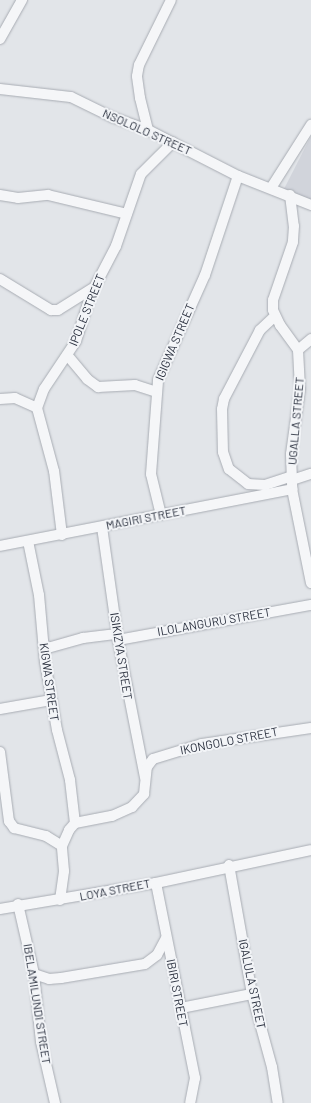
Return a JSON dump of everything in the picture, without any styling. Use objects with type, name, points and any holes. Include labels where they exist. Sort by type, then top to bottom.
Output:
[{"type":"street","points":[[0,39],[22,0]]},
{"type":"street","points":[[148,130],[140,98],[138,76],[139,64],[171,0]]},
{"type":"street","name":"NSOLOLO STREET","points":[[0,89],[71,96],[112,117],[148,130],[238,176],[290,195],[311,205]]},
{"type":"street","points":[[271,188],[311,125]]},
{"type":"street","name":"IPOLE STREET","points":[[37,408],[44,389],[68,356],[94,287],[116,246],[141,174],[173,142]]},
{"type":"street","name":"IGIGWA STREET","points":[[161,515],[151,474],[156,392],[160,372],[205,275],[238,176]]},
{"type":"street","points":[[0,194],[18,198],[48,195],[127,214]]},
{"type":"street","points":[[290,195],[294,226],[293,242],[273,300],[275,316],[298,350],[311,339]]},
{"type":"street","points":[[0,279],[51,310],[58,310],[94,287]]},
{"type":"street","points":[[275,316],[260,330],[224,399],[222,409],[223,452],[229,469],[248,484],[265,485],[292,482],[311,474]]},
{"type":"street","name":"UGALLA STREET","points":[[298,350],[300,389],[292,447],[292,482],[309,565],[311,583]]},
{"type":"street","points":[[68,356],[87,379],[98,387],[135,385],[156,392]]},
{"type":"street","points":[[0,399],[15,398],[37,408],[54,471],[62,535]]},
{"type":"street","name":"MAGIRI STREET","points":[[0,546],[161,515],[292,482]]},
{"type":"street","name":"ISIKIZYA STREET","points":[[102,527],[118,637],[140,764],[146,783]]},
{"type":"street","name":"KIGWA STREET","points":[[28,540],[37,583],[44,649],[52,700],[70,780],[74,823]]},
{"type":"street","name":"ILOLANGURU STREET","points":[[44,649],[83,638],[118,637],[311,605]]},
{"type":"street","points":[[0,709],[52,700]]},
{"type":"street","name":"IKONGOLO STREET","points":[[74,823],[112,816],[132,807],[144,794],[147,767],[153,759],[162,755],[251,735],[311,728]]},
{"type":"street","points":[[0,752],[9,821],[14,828],[46,836],[62,846]]},
{"type":"street","points":[[60,900],[64,871],[62,846],[65,836],[74,823]]},
{"type":"street","name":"LOYA STREET","points":[[0,909],[18,904],[60,900],[156,882],[229,865],[311,850]]},
{"type":"street","name":"IGALULA STREET","points":[[229,865],[252,994],[272,1067],[278,1103]]},
{"type":"street","name":"IBIRI STREET","points":[[156,882],[195,1078],[190,1103]]},
{"type":"street","name":"IBELAMILUNDI STREET","points":[[18,904],[34,974],[41,1042],[55,1103]]},
{"type":"street","points":[[34,974],[45,978],[61,978],[145,964],[157,955],[166,938]]},
{"type":"street","points":[[181,1008],[252,994]]},
{"type":"shaded area","points":[[311,136],[311,203],[284,189]]}]
